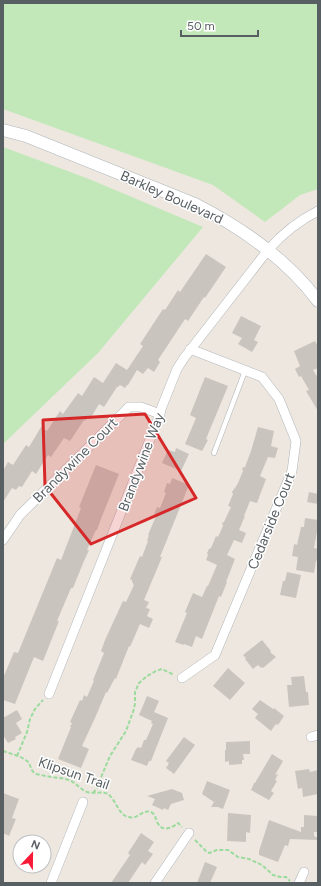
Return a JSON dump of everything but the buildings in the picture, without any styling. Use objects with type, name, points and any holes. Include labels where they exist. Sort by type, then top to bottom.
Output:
[{"type":"main road","name":"Barkley Boulevard","points":[[3,130],[26,136],[195,204],[215,214],[235,226],[268,250],[297,277],[318,301]]},
{"type":"street","name":"Brandywine Way","points":[[49,694],[177,369],[190,349],[268,250],[291,227],[307,216],[318,211]]},
{"type":"street","name":"Cedarside Court","points":[[182,678],[216,655],[292,471],[296,441],[279,399],[262,377],[190,349]]},
{"type":"street","name":"Brandywine Court","points":[[3,540],[20,515],[129,407],[141,407],[160,414]]},
{"type":"street","points":[[51,883],[83,802]]},
{"type":"street","points":[[155,883],[189,833]]},
{"type":"street","points":[[299,883],[304,872]]},
{"type":"lane","points":[[214,453],[245,370]]},
{"type":"path","points":[[83,802],[97,788],[110,756],[126,731],[134,709],[135,692],[141,680],[152,672],[162,669],[182,678]]},
{"type":"path","points":[[17,756],[35,709],[49,694]]},
{"type":"path","name":"Klipsun Trail","points":[[3,752],[17,756],[28,762],[32,771],[36,774],[69,780],[80,789],[93,793],[102,792],[108,794],[121,812],[126,816],[136,817],[142,812],[150,812],[155,815],[161,827],[167,828],[178,823],[209,853],[217,850],[228,850],[238,857],[255,861],[262,865],[273,876],[286,877],[292,883]]},
{"type":"highlighted area","points":[[145,414],[196,498],[91,544],[45,486],[43,420]]},
{"type":"green space","points":[[3,3],[318,3],[318,189],[300,195],[265,222],[213,185],[3,109]]},
{"type":"green space","points":[[3,147],[89,179],[203,227],[98,353],[3,444]]}]
